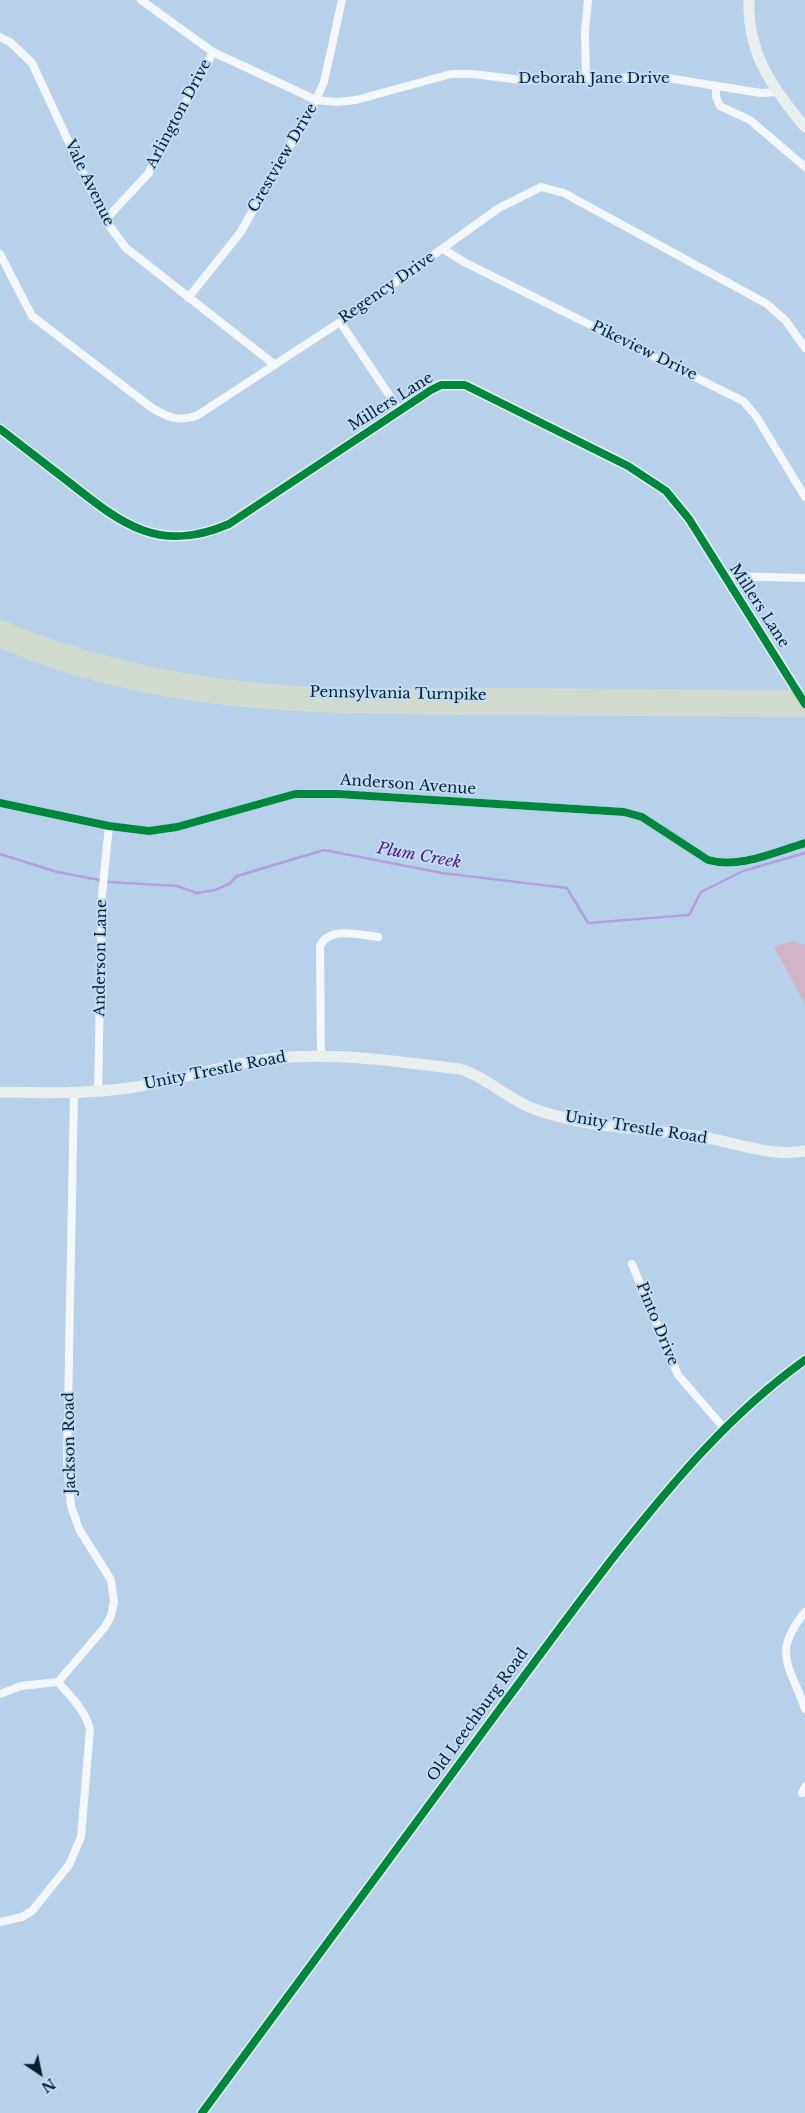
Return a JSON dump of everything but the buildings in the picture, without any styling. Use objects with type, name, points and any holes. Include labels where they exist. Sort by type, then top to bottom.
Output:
[{"type":"highway","name":"Pennsylvania Turnpike","points":[[0,627],[36,642],[107,664],[185,681],[251,690],[803,703]]},
{"type":"highway","name":"Pennsylvania Turnpike","points":[[0,641],[56,662],[108,678],[164,690],[262,703],[412,708],[803,703]]},
{"type":"street","name":"Deborah Jane Drive","points":[[141,0],[213,52],[316,100],[337,102],[356,100],[451,74],[472,74],[522,80],[661,77],[762,94],[776,92]]},
{"type":"street","name":"Crestview Drive","points":[[188,298],[240,232],[316,100],[324,82],[342,0]]},
{"type":"street","points":[[586,79],[585,31],[588,0]]},
{"type":"street","points":[[749,0],[752,44],[765,75],[776,92],[805,127]]},
{"type":"street","name":"Vale Avenue","points":[[0,36],[10,42],[32,63],[105,220],[126,248],[275,365]]},
{"type":"street","name":"Arlington Drive","points":[[105,220],[148,174],[213,52]]},
{"type":"street","points":[[716,86],[716,98],[720,106],[750,120],[805,167]]},
{"type":"street","name":"Regency Drive","points":[[0,254],[32,316],[108,376],[169,418],[188,419],[198,415],[340,322],[499,208],[531,190],[541,187],[564,193],[767,304],[786,321],[805,348]]},
{"type":"street","name":"Pikeview Drive","points":[[443,249],[464,262],[743,401],[756,416],[805,496]]},
{"type":"street","points":[[340,322],[400,411]]},
{"type":"street","name":"Millers Lane","points":[[0,429],[108,514],[130,527],[150,533],[178,537],[199,535],[229,524],[441,385],[465,385],[628,466],[666,491],[688,519],[803,703]]},
{"type":"street","points":[[724,576],[805,578]]},
{"type":"street","name":"Anderson Avenue","points":[[0,803],[109,826],[149,830],[177,827],[295,794],[338,794],[624,812],[642,817],[708,860],[720,863],[737,862],[805,843]]},
{"type":"street","name":"Anderson Lane","points":[[98,1090],[102,895],[109,826]]},
{"type":"street","points":[[321,1056],[320,946],[322,941],[325,937],[334,934],[378,937]]},
{"type":"street","name":"Unity Trestle Road","points":[[0,1092],[74,1093],[129,1088],[229,1066],[278,1059],[338,1056],[460,1069],[476,1074],[532,1108],[565,1118],[708,1138],[772,1152],[805,1151]]},
{"type":"street","name":"Jackson Road","points":[[58,1682],[105,1627],[111,1616],[114,1602],[111,1580],[80,1529],[71,1506],[67,1462],[74,1093]]},
{"type":"street","name":"Pinto Drive","points":[[632,1264],[678,1375],[724,1428]]},
{"type":"street","name":"Old Leechburg Road","points":[[202,2113],[560,1627],[673,1482],[724,1428],[765,1390],[805,1360]]},
{"type":"street","points":[[805,1612],[793,1627],[787,1638],[785,1648],[786,1659],[805,1706]]},
{"type":"street","points":[[0,1694],[20,1686],[58,1682],[80,1708],[87,1719],[90,1729],[81,1838],[69,1866],[32,1911],[22,1917],[0,1922]]},
{"type":"shaded area","points":[[793,941],[805,945],[805,1004],[774,947]]},
{"type":"waterway","name":"Plum Creek","points":[[0,854],[57,872],[110,882],[177,886],[197,893],[215,890],[229,884],[237,876],[324,850],[442,873],[567,888],[588,923],[689,915],[701,892],[743,871],[805,853]]},
{"type":"cycle path","points":[[0,429],[89,498],[125,522],[162,535],[182,536],[205,533],[229,524],[431,390],[441,385],[465,385],[628,466],[666,491],[689,519],[805,704]]},
{"type":"cycle path","points":[[0,803],[109,826],[149,831],[177,827],[295,794],[338,794],[624,812],[642,817],[708,860],[720,862],[744,861],[805,843]]},
{"type":"cycle path","points":[[202,2113],[637,1527],[681,1475],[727,1426],[805,1360]]}]
